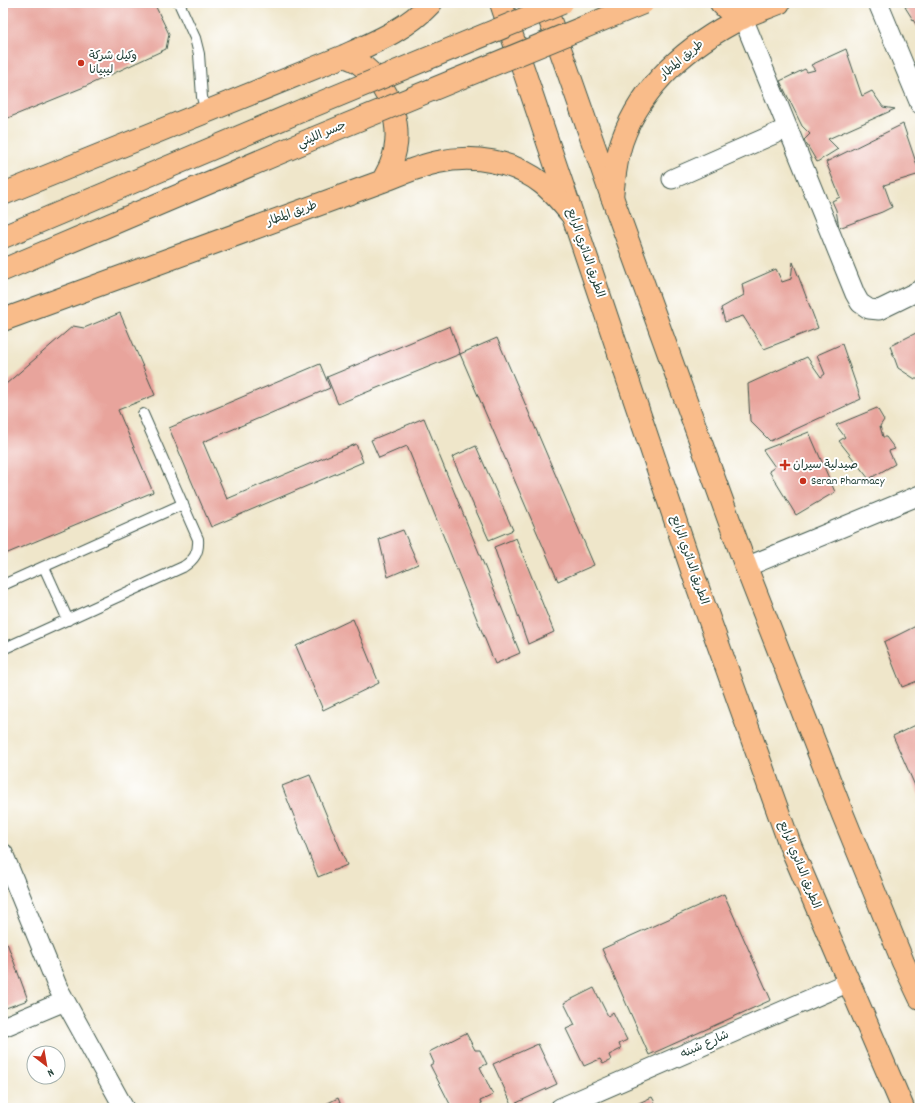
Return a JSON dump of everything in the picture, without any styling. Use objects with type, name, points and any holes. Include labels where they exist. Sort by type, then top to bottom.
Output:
[{"type":"main road","points":[[3,194],[344,56],[384,38],[408,24],[431,3]]},
{"type":"main road","name":"الطريق الدائري الرابع","points":[[501,3],[698,588],[790,845],[903,1107]]},
{"type":"main road","points":[[544,3],[612,197],[746,567],[843,815],[903,962],[920,998]]},
{"type":"main road","points":[[3,237],[303,110],[562,3]]},
{"type":"main road","name":"جسر الليثي","points":[[3,270],[312,139],[643,3]]},
{"type":"main road","points":[[721,3],[726,8],[743,18]]},
{"type":"main road","name":"طريق المطار","points":[[612,197],[615,169],[622,140],[634,114],[650,90],[669,68],[691,49],[743,18],[779,3]]},
{"type":"main road","points":[[344,56],[360,63],[374,76],[385,91],[392,108],[396,126],[396,145],[391,164],[382,181]]},
{"type":"main road","name":"طريق المطار","points":[[3,320],[382,181],[438,162],[460,159],[482,159],[503,164],[524,172],[542,183],[559,198],[572,215]]},
{"type":"street","points":[[878,3],[920,104]]},
{"type":"street","points":[[743,18],[854,294],[860,303],[869,309],[879,310],[920,290]]},
{"type":"street","points":[[672,179],[788,128]]},
{"type":"street","points":[[746,567],[920,495]]},
{"type":"street","points":[[3,853],[51,973],[124,1108]]},
{"type":"street","name":"شارع شبنه","points":[[560,1108],[849,982]]},
{"type":"street","points":[[3,1027],[65,1001]]},
{"type":"lane","points":[[179,3],[195,38],[200,61],[200,83],[202,97],[206,112]]},
{"type":"lane","points":[[3,649],[183,567],[196,555],[198,539],[143,414]]},
{"type":"lane","points":[[3,585],[183,504]]},
{"type":"lane","points":[[44,567],[68,620]]},
{"type":"building","points":[[3,3],[154,3],[169,34],[166,49],[84,87],[3,120]]},
{"type":"building","points":[[920,3],[920,31],[905,7]]},
{"type":"building","points":[[846,49],[862,96],[872,91],[883,107],[895,109],[828,139],[838,149],[817,162],[804,140],[810,134],[802,126],[780,81],[805,69],[807,72],[815,70],[811,65]]},
{"type":"building","points":[[903,124],[920,174],[884,185],[892,207],[839,228],[836,210],[832,201],[840,197],[826,162]]},
{"type":"building","points":[[793,262],[818,328],[764,349],[743,316],[725,322],[721,308],[744,295],[742,284],[776,269],[782,282],[791,279]]},
{"type":"building","points":[[120,313],[155,395],[118,410],[153,492],[3,555],[3,385],[73,326],[84,328]]},
{"type":"building","points":[[450,326],[460,354],[338,404],[327,377]]},
{"type":"building","points":[[920,331],[920,379],[915,379],[898,368],[890,346]]},
{"type":"building","points":[[497,338],[594,565],[558,581],[460,354]]},
{"type":"building","points":[[842,344],[861,399],[770,441],[750,421],[748,384],[807,357],[821,377],[825,374],[817,355]]},
{"type":"building","points":[[320,364],[330,388],[203,442],[227,499],[356,444],[363,462],[211,527],[169,428]]},
{"type":"building","points":[[877,408],[884,420],[880,426],[883,437],[886,437],[895,449],[889,451],[895,464],[869,479],[839,441],[845,437],[836,425]]},
{"type":"building","points":[[424,418],[520,653],[495,664],[407,446],[379,458],[371,440]]},
{"type":"building","name":"Seran Pharmacy","points":[[809,432],[835,492],[796,515],[769,471],[775,467],[763,450]]},
{"type":"building","points":[[476,446],[513,530],[489,540],[452,457]]},
{"type":"building","points":[[403,530],[418,564],[388,577],[379,539]]},
{"type":"building","points":[[516,538],[554,632],[528,644],[494,547]]},
{"type":"building","points":[[353,619],[379,683],[323,710],[296,646]]},
{"type":"building","points":[[920,624],[920,680],[902,687],[884,642]]},
{"type":"building","points":[[920,723],[920,797],[893,736]]},
{"type":"building","points":[[310,775],[347,865],[318,877],[282,786]]},
{"type":"building","points":[[724,894],[771,1000],[649,1055],[602,949]]},
{"type":"building","points":[[7,943],[28,1000],[3,1009],[3,945]]},
{"type":"building","points":[[594,988],[608,1016],[613,1012],[627,1040],[619,1044],[621,1049],[609,1055],[611,1060],[603,1064],[600,1059],[584,1066],[566,1029],[575,1025],[564,1003]]},
{"type":"building","points":[[466,1033],[475,1050],[480,1050],[487,1064],[480,1067],[493,1095],[480,1101],[483,1108],[452,1108],[430,1065],[434,1063],[429,1052]]},
{"type":"building","points":[[538,1044],[557,1084],[512,1105],[493,1064]]},
{"type":"building","points":[[652,1097],[658,1108],[628,1108]]},
{"type":"building","points":[[338,1098],[342,1108],[318,1108]]},
{"type":"place","name":"وكيل شركة ليبيانا","points":[[81,63]]},
{"type":"place","name":"صيدلية سيران","points":[[785,465]]},
{"type":"place","name":"Seran Pharmacy","points":[[803,481]]}]
